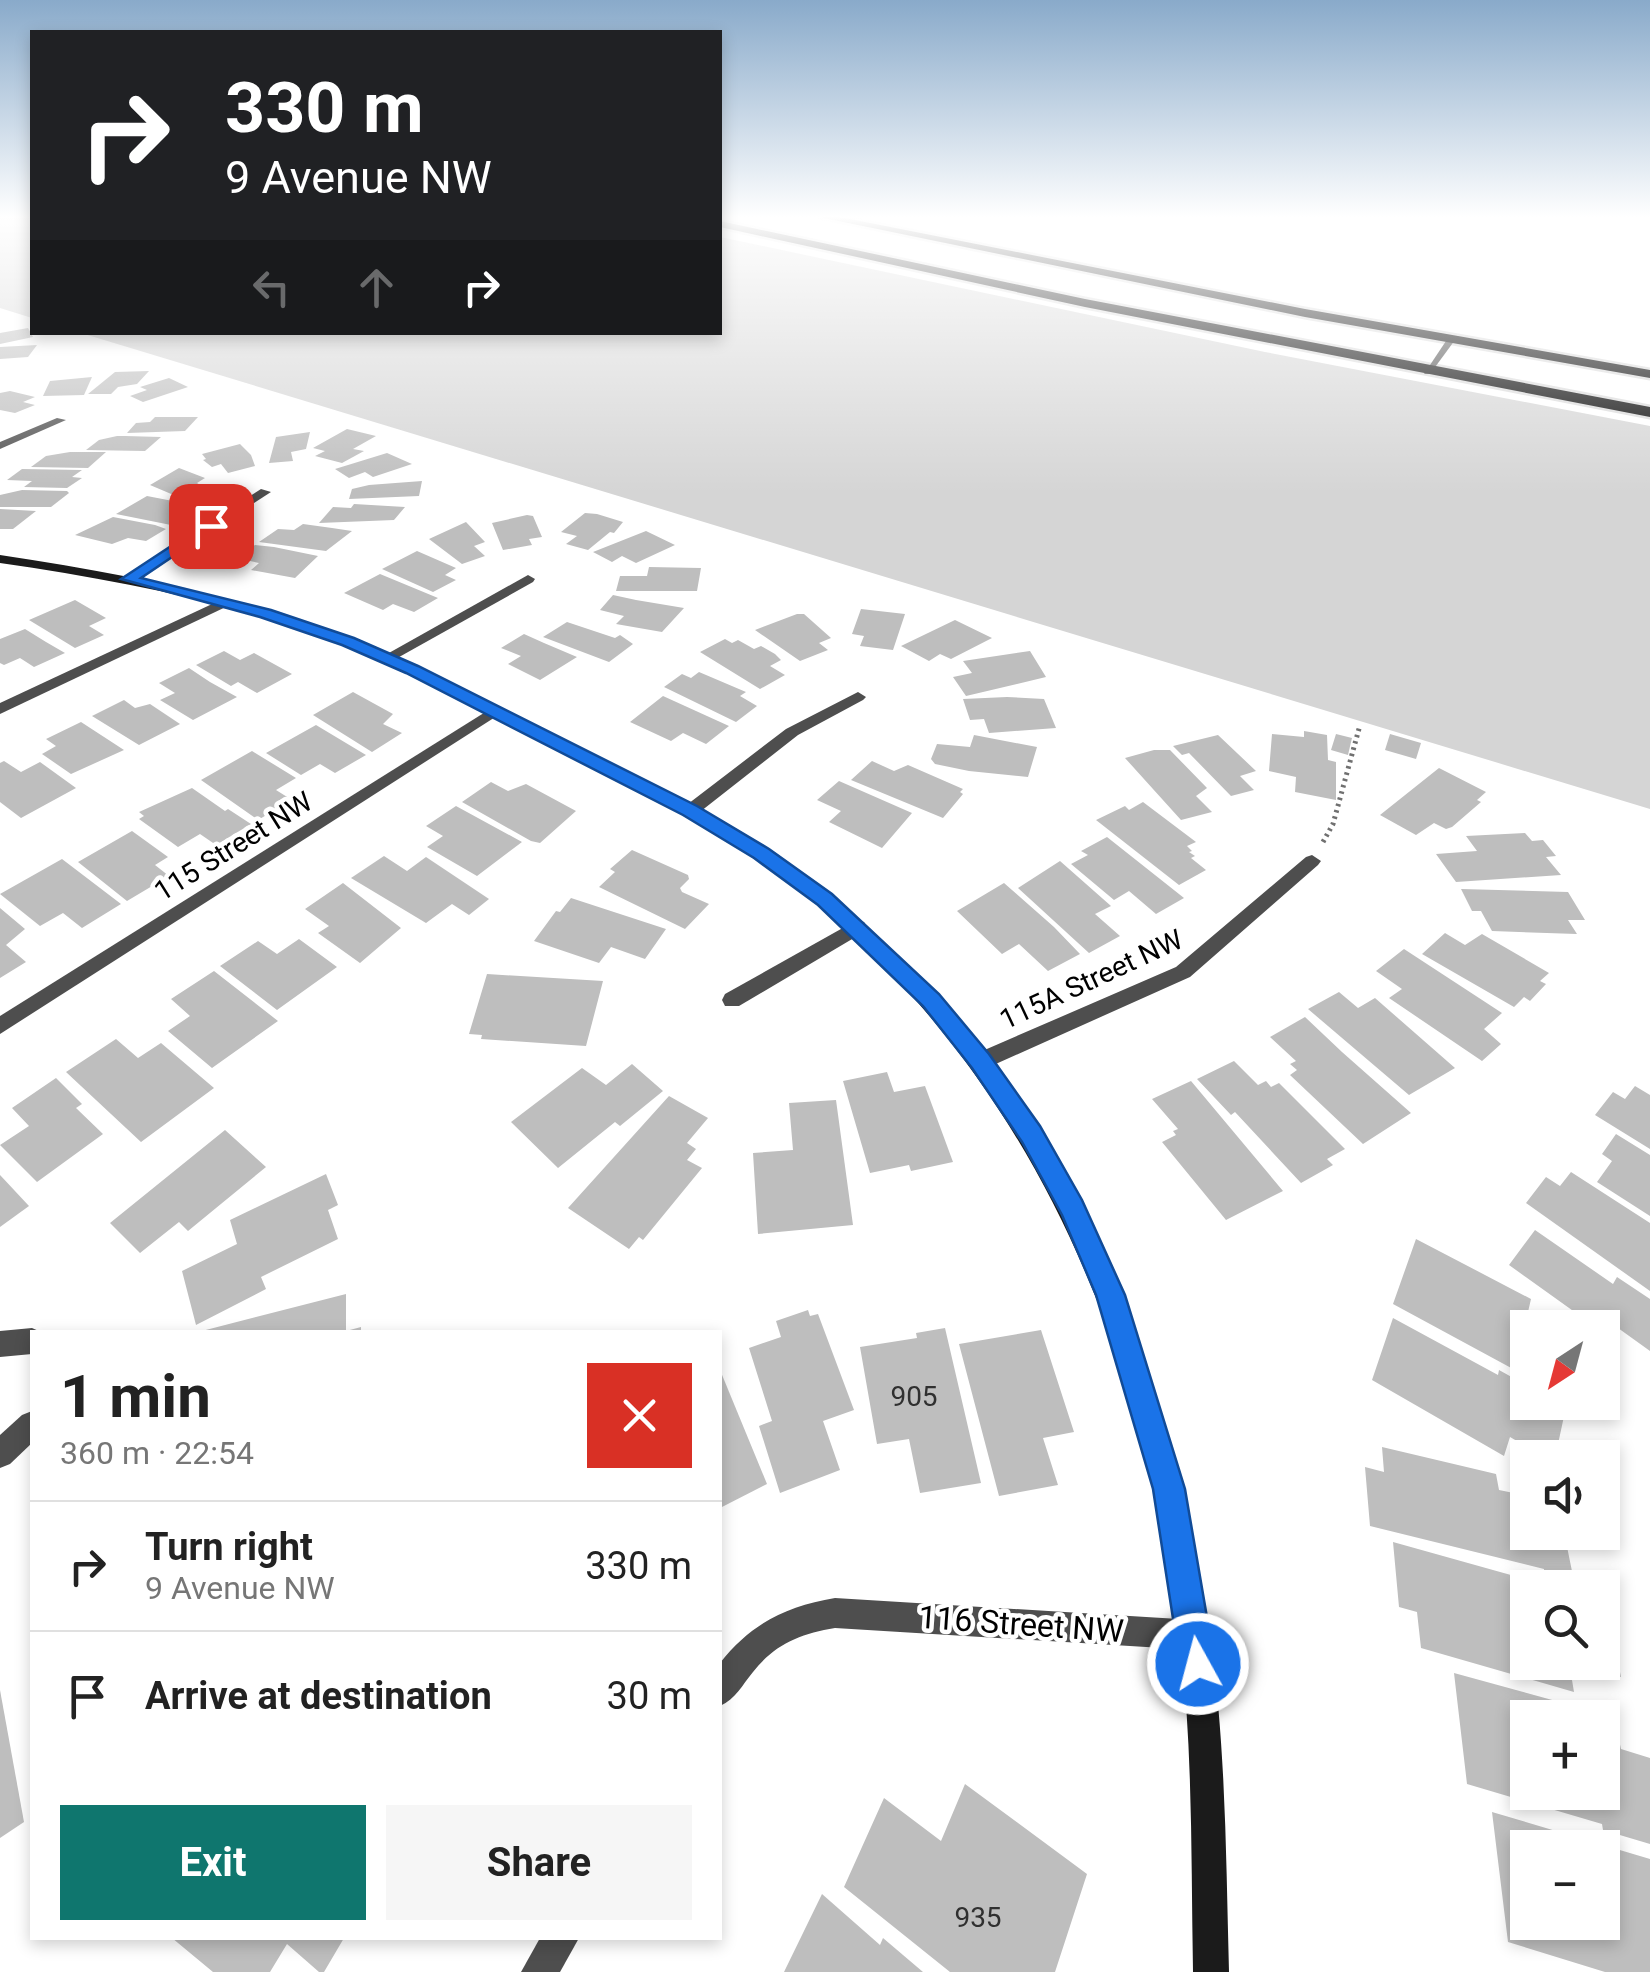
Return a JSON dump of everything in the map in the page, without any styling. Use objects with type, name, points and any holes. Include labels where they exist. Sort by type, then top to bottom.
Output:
[{"type":"highway","points":[[1124,309],[1427,372],[1650,412]]},
{"type":"highway","points":[[1287,309],[1650,374]]},
{"type":"street","points":[[0,446],[61,420]]},
{"type":"street","points":[[128,579],[265,492]]},
{"type":"street","points":[[0,558],[128,579],[225,602],[306,626],[387,658],[690,811],[784,868],[857,927],[931,1000],[980,1061],[1040,1149],[1073,1209],[1111,1295],[1169,1489],[1194,1635],[1203,1722],[1211,1972]]},
{"type":"street","points":[[387,658],[528,579]]},
{"type":"street","points":[[0,710],[225,602]]},
{"type":"street","points":[[690,811],[792,732],[858,696]]},
{"type":"street","name":"115 Street NW","points":[[0,1026],[495,711]]},
{"type":"street","name":"115A Street NW","points":[[980,1061],[1183,972],[1312,861]]},
{"type":"street","points":[[732,1000],[857,927]]},
{"type":"street","points":[[0,1344],[30,1341]]},
{"type":"street","points":[[0,1454],[30,1427]]},
{"type":"street","name":"116 Street NW","points":[[722,1687],[754,1646],[774,1630],[802,1617],[835,1613],[1194,1635]]},
{"type":"street","points":[[539,1972],[560,1940]]},
{"type":"lane","points":[[1427,372],[1451,340]]},
{"type":"path","points":[[1312,861],[1333,824],[1360,725]]},
{"type":"shaded area","points":[[3,309],[30,309],[30,317]]},
{"type":"shaded area","points":[[722,309],[1061,309],[1650,426],[1650,809],[88,335],[722,335]]},
{"type":"building","points":[[28,328],[33,337],[0,344],[0,333]]},
{"type":"building","points":[[37,345],[28,357],[0,359],[0,347]]},
{"type":"building","points":[[149,371],[137,384],[118,387],[111,394],[88,394],[115,372]]},
{"type":"building","points":[[92,377],[84,395],[43,396],[50,381]]},
{"type":"building","points":[[169,378],[188,387],[143,402],[130,396],[147,390],[140,387]]},
{"type":"building","points":[[10,391],[35,397],[23,402],[35,405],[15,413],[0,410],[0,393]]},
{"type":"building","points":[[155,417],[198,417],[185,431],[127,433],[136,423],[150,422]]},
{"type":"building","points":[[347,429],[376,436],[353,449],[364,451],[342,463],[315,456],[325,451],[313,448]]},
{"type":"building","points":[[310,432],[306,449],[291,452],[293,461],[269,463],[276,437]]},
{"type":"building","points":[[117,436],[161,437],[145,451],[86,450],[99,440]]},
{"type":"building","points":[[240,444],[255,466],[228,473],[221,464],[212,467],[203,460],[206,459],[202,454]]},
{"type":"building","points":[[106,452],[88,468],[31,467],[46,456]]},
{"type":"building","points":[[387,453],[412,464],[373,477],[365,472],[349,478],[335,469]]},
{"type":"building","points":[[179,468],[205,478],[197,483],[206,489],[183,499],[150,485]]},
{"type":"building","points":[[22,469],[82,470],[72,477],[82,478],[67,488],[24,487],[32,481],[7,480]]},
{"type":"building","points":[[422,481],[419,496],[349,499],[352,489]]},
{"type":"building","points":[[22,490],[69,493],[51,507],[0,507],[0,495]]},
{"type":"building","points":[[147,496],[178,502],[181,504],[172,510],[189,514],[171,525],[116,514]]},
{"type":"building","points":[[354,504],[405,507],[394,520],[319,523],[333,507],[351,508]]},
{"type":"building","points":[[0,509],[36,511],[13,529],[0,529]]},
{"type":"building","points":[[585,513],[623,522],[588,550],[566,544],[577,536],[561,532]]},
{"type":"building","points":[[533,516],[542,537],[529,539],[532,545],[503,550],[492,523]]},
{"type":"building","points":[[113,517],[166,529],[146,541],[128,538],[112,544],[75,535]]},
{"type":"building","points":[[466,522],[485,542],[474,546],[485,556],[462,564],[429,539]]},
{"type":"building","points":[[303,524],[352,531],[326,551],[259,542],[278,529],[294,530]]},
{"type":"building","points":[[646,531],[675,545],[636,563],[622,556],[612,562],[593,552]]},
{"type":"building","points":[[255,545],[318,556],[295,578],[251,570],[259,563],[236,558]]},
{"type":"building","points":[[417,551],[456,568],[445,575],[456,580],[433,592],[382,569]]},
{"type":"building","points":[[649,567],[701,568],[697,591],[616,591],[620,576],[647,576]]},
{"type":"building","points":[[380,574],[438,598],[414,612],[393,604],[383,610],[344,593]]},
{"type":"building","points":[[613,595],[684,608],[662,632],[616,624],[624,616],[600,610]]},
{"type":"building","points":[[75,600],[106,618],[89,626],[104,635],[75,648],[29,620]]},
{"type":"building","points":[[861,609],[905,614],[893,650],[860,646],[864,636],[852,634]]},
{"type":"building","points":[[804,614],[831,638],[819,643],[828,650],[800,661],[755,630]]},
{"type":"building","points":[[955,620],[992,638],[951,659],[940,654],[929,661],[901,646]]},
{"type":"building","points":[[567,622],[615,638],[620,635],[633,644],[609,662],[543,637]]},
{"type":"building","points":[[25,629],[65,653],[34,667],[20,658],[0,663],[0,639]]},
{"type":"building","points":[[524,634],[577,657],[540,680],[508,664],[521,656],[501,648]]},
{"type":"building","points":[[725,639],[732,643],[738,640],[754,649],[761,646],[775,654],[781,660],[770,666],[785,675],[760,689],[700,652]]},
{"type":"building","points":[[224,651],[240,660],[254,653],[292,674],[257,693],[238,682],[231,686],[196,665]]},
{"type":"building","points":[[1030,651],[1046,677],[966,696],[953,677],[972,673],[963,661]]},
{"type":"building","points":[[189,668],[237,697],[193,720],[160,700],[175,693],[159,683]]},
{"type":"building","points":[[699,672],[746,692],[740,696],[757,706],[736,722],[664,687],[682,674],[691,678]]},
{"type":"building","points":[[353,692],[393,714],[383,724],[402,733],[372,752],[313,715]]},
{"type":"building","points":[[663,696],[729,726],[706,744],[683,733],[671,741],[630,722]]},
{"type":"building","points":[[963,699],[1044,699],[1056,728],[989,733],[984,719],[970,720]]},
{"type":"building","points":[[124,700],[135,708],[150,704],[180,724],[139,745],[92,716]]},
{"type":"building","points":[[81,722],[124,750],[71,774],[42,754],[56,746],[46,739]]},
{"type":"building","points":[[316,725],[366,755],[335,773],[320,764],[301,775],[266,753]]},
{"type":"building","points":[[1304,731],[1327,735],[1328,760],[1336,762],[1336,800],[1295,792],[1296,777],[1269,771],[1272,734],[1304,737]]},
{"type":"building","points":[[1336,734],[1352,738],[1348,755],[1331,750]]},
{"type":"building","points":[[1390,734],[1421,743],[1416,759],[1385,750]]},
{"type":"building","points":[[974,735],[1037,747],[1028,777],[969,771],[935,764],[931,759],[937,744],[970,747]]},
{"type":"building","points":[[1218,735],[1256,771],[1240,776],[1254,790],[1231,796],[1189,753],[1182,755],[1173,746]]},
{"type":"building","points":[[1170,750],[1207,788],[1196,796],[1212,812],[1181,820],[1125,758]]},
{"type":"building","points":[[252,751],[296,778],[276,790],[292,800],[258,820],[201,780]]},
{"type":"building","points":[[4,761],[21,772],[40,762],[76,788],[21,818],[0,802],[0,763]]},
{"type":"building","points":[[872,761],[894,771],[908,765],[963,789],[963,794],[943,818],[851,780]]},
{"type":"building","points":[[1439,768],[1486,792],[1477,800],[1481,802],[1452,827],[1446,829],[1434,823],[1416,835],[1380,815]]},
{"type":"building","points":[[839,781],[912,813],[882,848],[829,822],[841,811],[817,800]]},
{"type":"building","points":[[491,782],[508,791],[526,784],[576,811],[540,843],[531,841],[462,802]]},
{"type":"building","points":[[192,788],[251,824],[216,845],[200,834],[178,847],[139,819],[144,816],[139,812]]},
{"type":"building","points":[[1143,802],[1196,842],[1187,846],[1195,856],[1191,858],[1206,870],[1179,885],[1096,820]]},
{"type":"building","points":[[456,806],[522,842],[477,876],[427,847],[443,836],[426,826]]},
{"type":"building","points":[[132,831],[168,857],[155,865],[169,876],[127,901],[78,862]]},
{"type":"building","points":[[1525,833],[1532,841],[1543,840],[1556,856],[1546,857],[1561,875],[1456,882],[1436,854],[1477,851],[1466,836]]},
{"type":"building","points":[[1107,837],[1184,898],[1156,914],[1129,891],[1114,900],[1071,864],[1088,855],[1081,851]]},
{"type":"building","points":[[632,850],[688,875],[680,888],[682,892],[709,904],[685,929],[599,887],[615,872],[610,869]]},
{"type":"building","points":[[384,856],[407,871],[426,857],[489,899],[469,915],[452,904],[426,923],[351,878]]},
{"type":"building","points":[[62,859],[121,904],[82,928],[63,913],[40,926],[0,894]]},
{"type":"building","points":[[1060,861],[1111,906],[1095,914],[1120,936],[1089,953],[1018,888]]},
{"type":"building","points":[[343,883],[401,928],[360,963],[318,933],[329,926],[305,909]]},
{"type":"building","points":[[1004,883],[1080,954],[1048,971],[1019,944],[1002,954],[957,911]]},
{"type":"building","points":[[1461,889],[1568,892],[1585,920],[1568,920],[1577,934],[1492,931],[1481,911],[1472,911]]},
{"type":"building","points":[[571,898],[666,929],[645,959],[611,947],[599,963],[534,941]]},
{"type":"building","points":[[0,908],[25,929],[6,945],[26,962],[0,978]]},
{"type":"building","points":[[1445,933],[1465,945],[1482,934],[1549,973],[1540,981],[1546,984],[1530,1001],[1524,997],[1514,1007],[1422,954]]},
{"type":"building","points":[[299,939],[337,967],[277,1010],[220,966],[258,941],[277,954]]},
{"type":"building","points":[[1404,949],[1502,1013],[1484,1029],[1501,1044],[1482,1061],[1389,998],[1402,989],[1376,971]]},
{"type":"building","points":[[214,971],[278,1021],[212,1068],[168,1031],[190,1016],[171,999]]},
{"type":"building","points":[[487,974],[603,981],[586,1046],[481,1039],[482,1035],[469,1034]]},
{"type":"building","points":[[1339,992],[1358,1008],[1375,998],[1455,1068],[1409,1095],[1308,1009]]},
{"type":"building","points":[[1305,1017],[1411,1113],[1363,1144],[1290,1075],[1297,1070],[1290,1064],[1296,1061],[1270,1037]]},
{"type":"building","points":[[116,1039],[138,1058],[161,1043],[214,1088],[141,1142],[66,1072]]},
{"type":"building","points":[[1234,1061],[1258,1085],[1266,1081],[1271,1087],[1279,1083],[1345,1149],[1327,1159],[1333,1165],[1301,1183],[1235,1112],[1231,1115],[1197,1079]]},
{"type":"building","points":[[632,1064],[663,1091],[620,1126],[615,1122],[558,1168],[511,1122],[582,1068],[606,1085]]},
{"type":"building","points":[[887,1072],[894,1092],[925,1086],[953,1162],[911,1171],[909,1165],[870,1173],[843,1081]]},
{"type":"building","points":[[56,1078],[82,1104],[76,1108],[103,1134],[37,1182],[0,1145],[29,1126],[12,1108]]},
{"type":"building","points":[[1191,1081],[1283,1191],[1226,1220],[1162,1142],[1176,1135],[1173,1131],[1178,1129],[1152,1099]]},
{"type":"building","points":[[1635,1086],[1650,1095],[1650,1149],[1595,1115],[1613,1092],[1625,1099]]},
{"type":"building","points":[[669,1096],[708,1118],[687,1143],[696,1149],[687,1160],[702,1168],[643,1240],[639,1237],[629,1249],[568,1208]]},
{"type":"building","points":[[836,1100],[853,1225],[758,1234],[753,1153],[793,1150],[789,1103]]},
{"type":"building","points":[[225,1130],[266,1167],[188,1231],[179,1222],[140,1253],[110,1223]]},
{"type":"building","points":[[1616,1134],[1650,1155],[1650,1216],[1597,1182],[1612,1161],[1602,1154]]},
{"type":"building","points":[[1571,1172],[1650,1223],[1650,1291],[1526,1203],[1546,1177],[1560,1186]]},
{"type":"building","points":[[326,1174],[338,1205],[328,1210],[338,1239],[261,1277],[266,1289],[196,1325],[182,1271],[237,1244],[230,1220]]},
{"type":"building","points":[[0,1175],[29,1206],[0,1227]]},
{"type":"building","points":[[1535,1230],[1613,1284],[1617,1277],[1650,1299],[1650,1351],[1620,1329],[1620,1310],[1572,1310],[1509,1265]]},
{"type":"building","points":[[1416,1239],[1531,1299],[1528,1310],[1510,1310],[1510,1367],[1393,1304]]},
{"type":"building","points":[[346,1294],[346,1330],[206,1330]]},
{"type":"building","points":[[808,1310],[810,1316],[818,1314],[854,1410],[823,1421],[840,1470],[780,1493],[759,1426],[772,1421],[749,1348],[781,1337],[776,1321]]},
{"type":"building","points":[[1393,1318],[1498,1375],[1499,1370],[1510,1376],[1510,1420],[1563,1420],[1559,1440],[1510,1437],[1504,1456],[1372,1380]]},
{"type":"building","points":[[945,1328],[981,1483],[920,1493],[909,1439],[877,1444],[860,1347],[917,1338],[916,1333]]},
{"type":"building","points":[[1041,1330],[1074,1432],[1043,1438],[1058,1485],[999,1496],[959,1344]]},
{"type":"building","points":[[722,1375],[767,1484],[722,1507]]},
{"type":"building","points":[[1382,1447],[1496,1474],[1499,1490],[1510,1492],[1510,1550],[1568,1550],[1572,1570],[1544,1570],[1370,1526],[1365,1467],[1384,1472]]},
{"type":"building","points":[[1393,1542],[1510,1575],[1510,1674],[1421,1648],[1417,1612],[1399,1607]]},
{"type":"building","points":[[1454,1673],[1552,1700],[1510,1700],[1510,1797],[1467,1784]]},
{"type":"building","points":[[1532,1680],[1572,1680],[1574,1692]]},
{"type":"building","points":[[0,1690],[24,1822],[0,1838]]},
{"type":"building","points":[[1620,1744],[1621,1749],[1650,1758],[1650,1844],[1620,1835],[1620,1830],[1603,1830],[1602,1824],[1555,1810],[1620,1810]]},
{"type":"building","points":[[965,1784],[1087,1874],[1055,1972],[950,1972],[844,1887],[884,1798],[941,1841]]},
{"type":"building","points":[[1492,1812],[1553,1830],[1510,1830],[1510,1940],[1620,1940],[1620,1850],[1650,1859],[1650,1972],[1605,1972],[1508,1942]]},
{"type":"building","points":[[822,1894],[880,1945],[883,1938],[923,1972],[784,1972]]},
{"type":"building","points":[[174,1940],[343,1940],[324,1972],[319,1972],[287,1944],[270,1972],[213,1972]]},
{"type":"route","points":[[211,526],[128,579],[265,613],[348,642],[412,670],[690,811],[784,868],[825,900],[931,1000],[1031,1134],[1073,1209],[1111,1295],[1169,1489],[1198,1664]]}]
